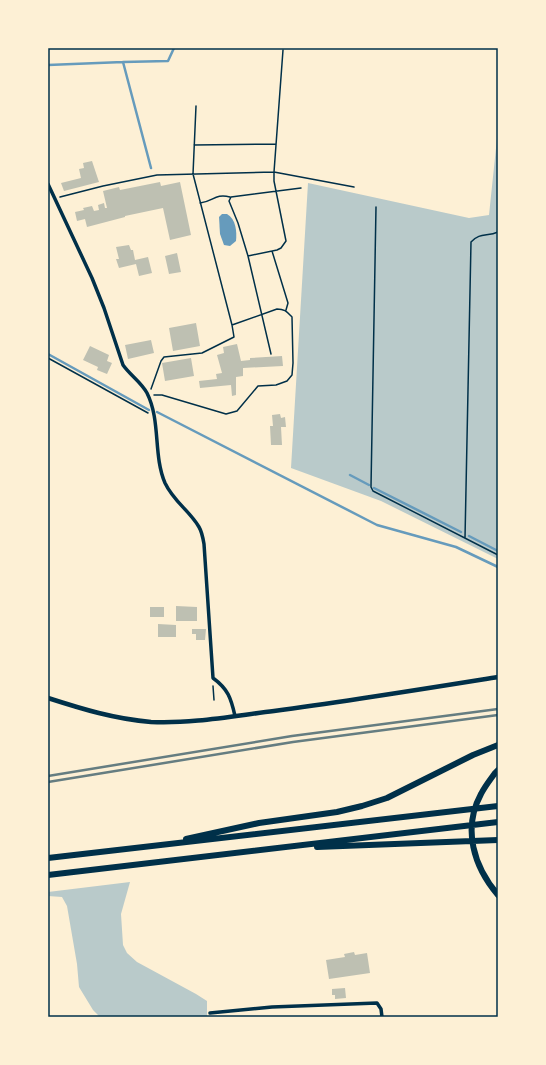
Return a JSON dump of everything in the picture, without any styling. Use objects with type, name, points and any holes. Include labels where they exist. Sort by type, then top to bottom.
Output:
[{"type":"highway","points":[[149,846],[259,823],[337,812],[362,806],[387,798],[473,755],[498,745]]},
{"type":"highway","points":[[496,772],[480,794],[473,816],[472,844],[476,860],[482,874],[498,895]]},
{"type":"highway","points":[[48,858],[498,806]]},
{"type":"highway","points":[[48,875],[498,822]]},
{"type":"highway","points":[[269,849],[498,840]]},
{"type":"street","points":[[48,184],[92,278],[104,308],[123,365],[128,373],[144,389],[148,396],[153,416],[159,459],[165,482],[175,500],[193,519],[202,534],[204,544],[213,678],[222,684],[228,693],[235,716]]},
{"type":"street","points":[[48,698],[106,716],[152,722],[185,721],[235,716],[374,697],[498,677]]},
{"type":"street","points":[[210,1013],[272,1007],[377,1003],[381,1009],[382,1017]]},
{"type":"path","points":[[248,256],[281,248],[286,241],[274,181],[282,50]]},
{"type":"path","points":[[148,396],[159,366],[164,358],[202,353],[234,337],[193,174],[196,106]]},
{"type":"path","points":[[194,145],[276,144]]},
{"type":"path","points":[[54,199],[103,186],[157,175],[274,172],[354,187]]},
{"type":"path","points":[[200,203],[207,202],[217,196],[230,197],[301,188]]},
{"type":"path","points":[[230,197],[229,202],[238,223],[248,256],[271,354]]},
{"type":"path","points":[[376,207],[371,487],[374,491],[498,555]]},
{"type":"path","points":[[465,538],[471,242],[482,234],[493,234],[498,232]]},
{"type":"path","points":[[272,251],[288,303],[285,311]]},
{"type":"path","points":[[148,396],[152,394],[162,395],[226,414],[237,410],[258,386],[276,385],[287,381],[292,375],[294,363],[292,317],[283,309],[277,309],[232,325]]},
{"type":"path","points":[[48,358],[153,416]]},
{"type":"path","points":[[213,678],[214,700]]},
{"type":"shaded area","points":[[498,129],[498,559],[381,501],[291,468],[308,183],[469,218],[489,215]]},
{"type":"shaded area","points":[[130,882],[121,914],[123,945],[127,953],[137,962],[207,1001],[207,1017],[100,1017],[93,1010],[79,987],[77,964],[67,906],[62,897],[48,896],[48,892]]},
{"type":"water","points":[[222,214],[227,214],[230,216],[235,226],[236,241],[230,246],[224,245],[220,234],[219,217]]},
{"type":"building","points":[[92,161],[99,182],[64,191],[61,183],[81,178],[79,169],[84,168],[83,163]]},
{"type":"building","points":[[160,182],[161,186],[180,182],[191,235],[170,240],[163,208],[125,216],[87,227],[85,219],[77,221],[75,212],[84,210],[83,208],[92,206],[94,211],[99,210],[98,205],[104,203],[105,208],[107,208],[103,191],[119,187],[120,190]]},
{"type":"building","points":[[129,245],[131,250],[133,250],[135,260],[148,257],[152,273],[139,276],[136,264],[119,268],[116,259],[119,259],[116,247]]},
{"type":"building","points":[[177,253],[181,272],[169,274],[165,256]]},
{"type":"building","points":[[196,323],[200,346],[173,351],[169,328]]},
{"type":"building","points":[[151,340],[154,353],[128,359],[125,345]]},
{"type":"building","points":[[237,344],[241,361],[250,360],[250,358],[282,356],[283,366],[243,368],[243,376],[236,377],[236,395],[232,396],[231,385],[200,388],[199,381],[217,379],[216,374],[222,373],[217,355],[224,353],[223,347]]},
{"type":"building","points":[[90,346],[109,355],[107,361],[112,363],[107,374],[97,370],[98,367],[83,360]]},
{"type":"building","points":[[191,358],[194,376],[165,381],[162,363]]},
{"type":"building","points":[[280,414],[281,418],[285,417],[286,427],[281,427],[282,445],[271,445],[270,426],[273,426],[272,415]]},
{"type":"building","points":[[176,606],[197,607],[197,621],[176,621]]},
{"type":"building","points":[[150,607],[164,607],[164,617],[150,617]]},
{"type":"building","points":[[158,624],[176,625],[176,637],[158,637]]},
{"type":"building","points":[[192,629],[206,629],[205,640],[196,640],[196,634],[192,634]]},
{"type":"building","points":[[354,952],[355,955],[367,953],[370,973],[329,979],[326,960],[345,957],[344,954]]},
{"type":"building","points":[[345,988],[346,998],[335,999],[335,995],[332,995],[332,989]]},
{"type":"waterway","points":[[151,168],[123,62],[168,61],[174,48]]},
{"type":"waterway","points":[[48,65],[123,62]]},
{"type":"waterway","points":[[48,354],[149,410]]},
{"type":"waterway","points":[[157,412],[377,525],[456,547],[498,567]]},
{"type":"waterway","points":[[350,475],[369,485]]},
{"type":"waterway","points":[[374,488],[461,532]]},
{"type":"waterway","points":[[469,536],[498,551]]},
{"type":"railway","points":[[48,776],[292,736],[498,709]]},
{"type":"railway","points":[[48,782],[293,742],[498,715]]}]
